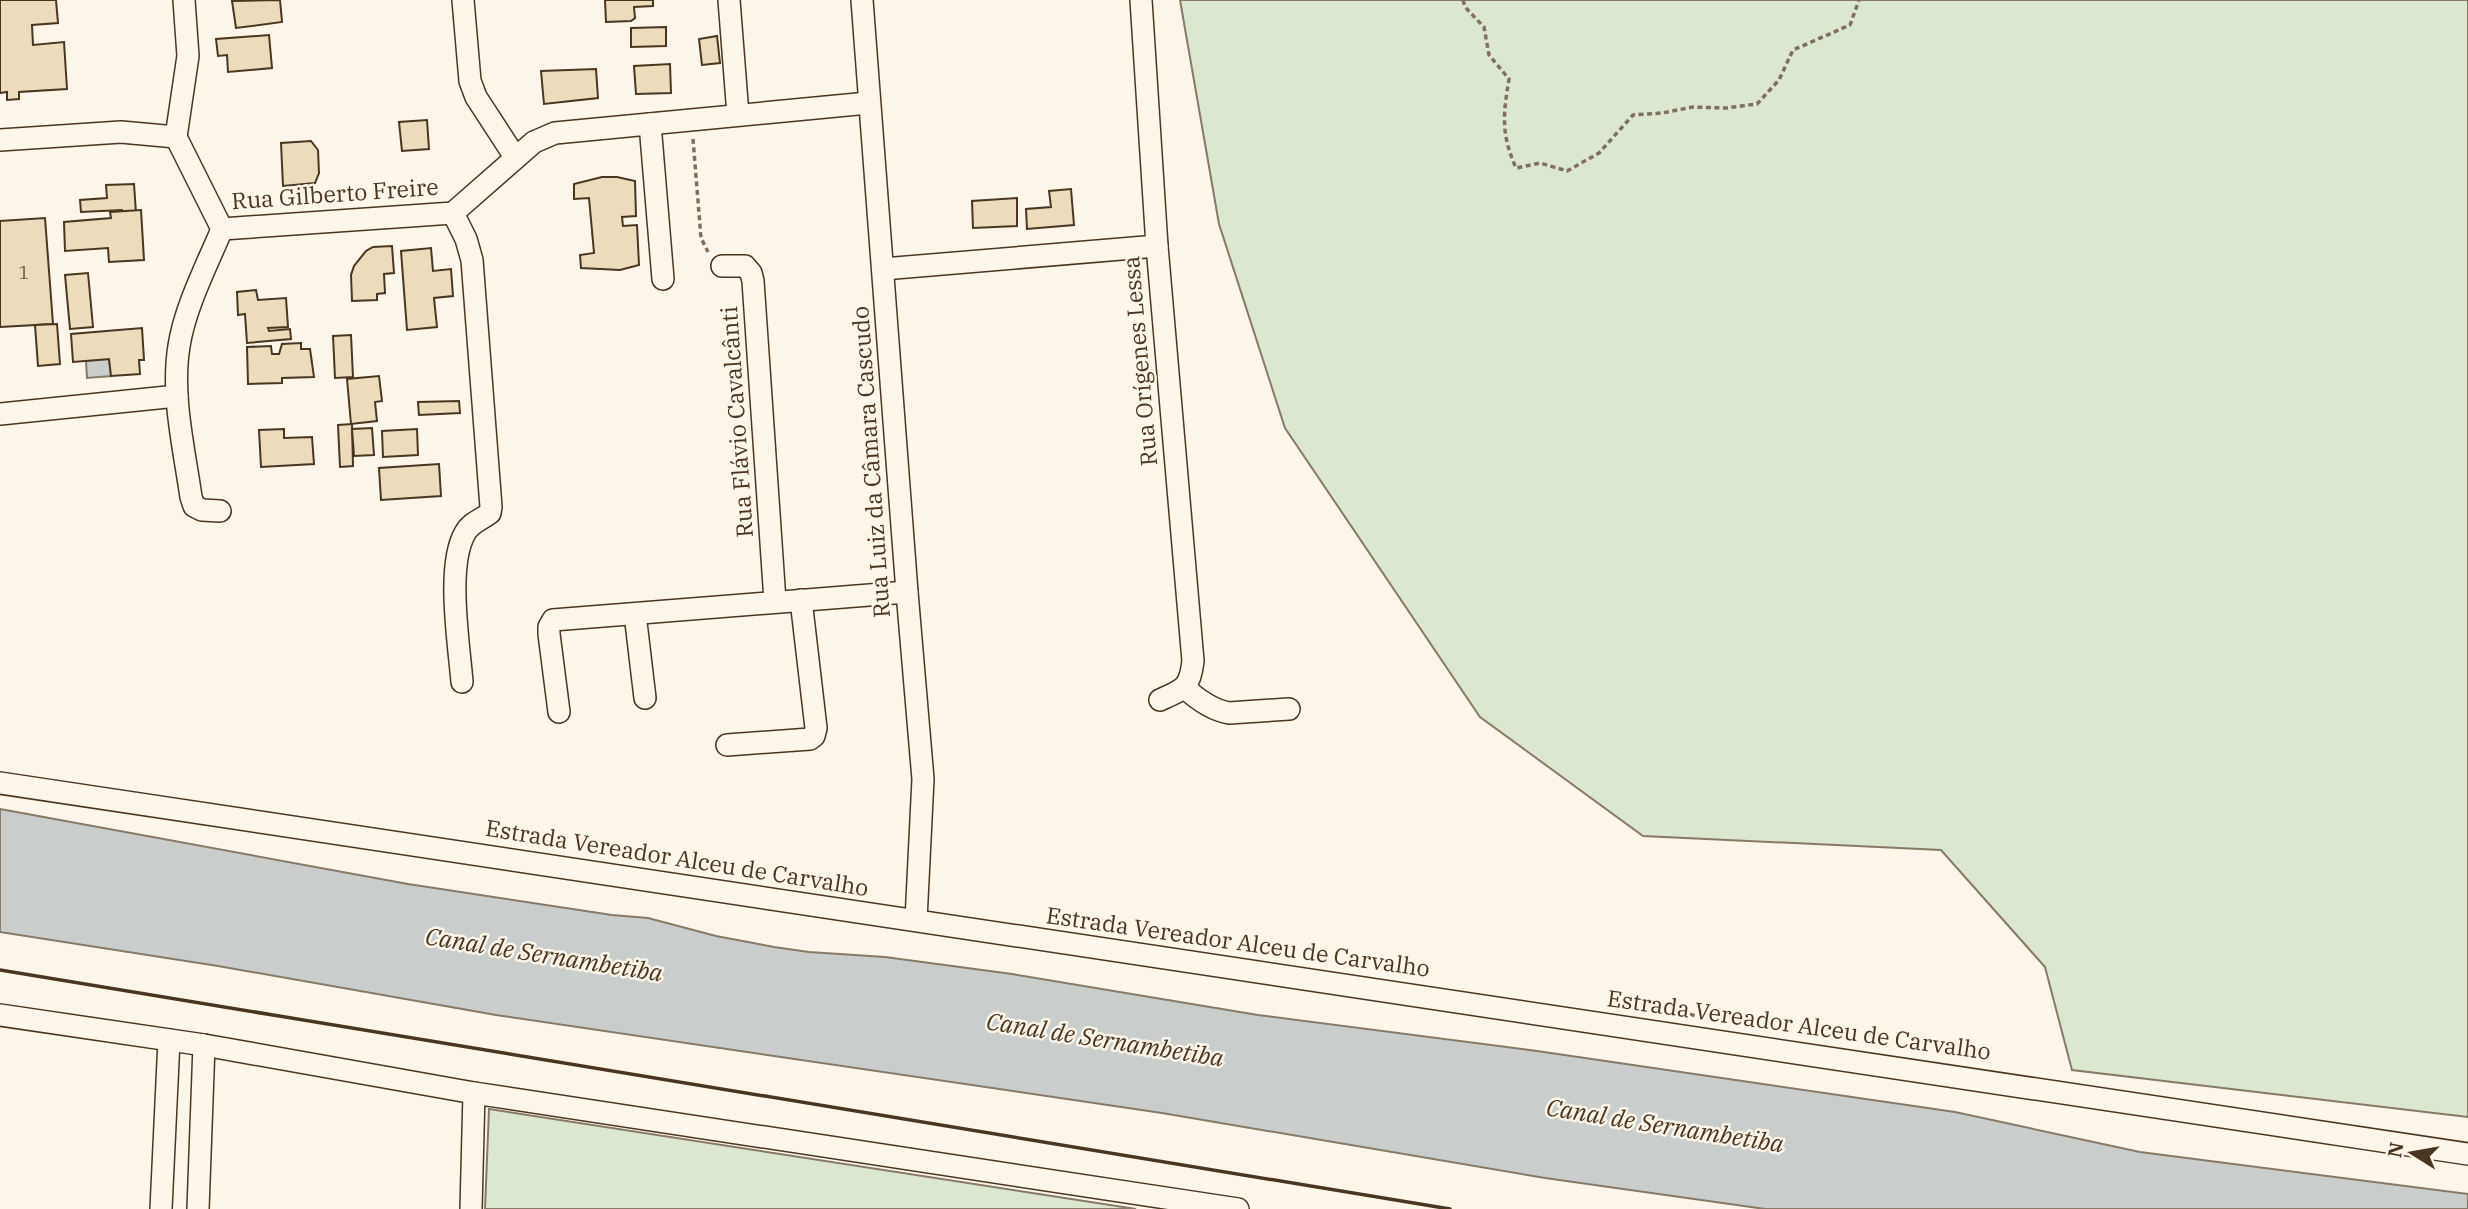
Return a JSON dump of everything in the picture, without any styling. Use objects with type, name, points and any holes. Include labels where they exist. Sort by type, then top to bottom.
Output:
[{"type":"street","points":[[0,140],[121,132],[176,137],[188,56],[184,0]]},
{"type":"street","points":[[463,0],[470,81],[476,97],[515,157]]},
{"type":"street","points":[[729,0],[738,115]]},
{"type":"street","name":"Rua Luiz da Câmara Cascudo","points":[[862,0],[923,779],[916,920]]},
{"type":"street","name":"Rua Orígenes Lessa","points":[[1141,0],[1157,246],[1193,661],[1191,677],[1185,688]]},
{"type":"street","name":"Rua Gilberto Freire","points":[[176,137],[222,229],[453,213],[534,142],[555,133],[868,103]]},
{"type":"street","points":[[650,124],[663,279]]},
{"type":"street","points":[[453,213],[466,239],[472,260],[491,507],[490,513],[474,522],[463,535],[456,571],[455,596],[462,682]]},
{"type":"street","points":[[220,512],[194,506],[177,396],[176,368],[184,323],[222,229]]},
{"type":"street","points":[[883,269],[1157,246]]},
{"type":"street","name":"Rua Flávio Cavalcânti","points":[[722,265],[745,266],[753,281],[775,601]]},
{"type":"street","points":[[0,414],[177,396]]},
{"type":"street","points":[[559,712],[550,634],[554,620],[907,592]]},
{"type":"street","points":[[726,745],[810,739],[814,736],[816,728],[801,600]]},
{"type":"street","points":[[635,614],[645,698]]},
{"type":"street","points":[[1160,700],[1185,688],[1196,698],[1221,712],[1289,709]]},
{"type":"street","name":"Estrada Vereador Alceu de Carvalho","points":[[0,783],[2468,1154]]},
{"type":"street","points":[[0,1015],[204,1045],[474,1093],[1186,1205],[1238,1209]]},
{"type":"street","points":[[161,1209],[169,1040]]},
{"type":"street","points":[[198,1209],[204,1045]]},
{"type":"street","points":[[471,1209],[474,1093]]},
{"type":"path","points":[[1463,0],[1465,7],[1484,27],[1489,55],[1509,79],[1504,110],[1505,144],[1516,168],[1540,163],[1567,171],[1599,153],[1633,115],[1693,107],[1726,108],[1757,104],[1779,80],[1793,50],[1850,25],[1859,0]]},
{"type":"path","points":[[692,120],[701,238],[707,251],[722,265]]},
{"type":"green space","points":[[1180,0],[2468,0],[2468,1117],[2072,1070],[2045,967],[1941,850],[1643,836],[1480,717],[1285,428],[1219,224]]},
{"type":"green space","points":[[489,1109],[1136,1209],[485,1209]]},
{"type":"water","points":[[109,359],[111,376],[87,378],[86,361]]},
{"type":"water","name":"Canal de Sernambetiba","points":[[0,809],[408,884],[648,918],[716,936],[774,947],[885,957],[1012,974],[1258,1015],[1537,1051],[1955,1112],[2140,1152],[2468,1194],[2468,1209],[1765,1209],[1545,1178],[1162,1113],[496,1015],[218,966],[0,932]]},
{"type":"building","points":[[0,0],[56,0],[58,23],[32,25],[33,45],[64,42],[67,89],[19,92],[19,99],[7,100],[7,92],[0,93]]},
{"type":"building","points":[[280,0],[282,22],[236,28],[232,1]]},
{"type":"building","points":[[605,0],[653,0],[653,6],[634,7],[635,18],[631,21],[606,22]]},
{"type":"building","points":[[666,27],[666,46],[631,47],[631,28]]},
{"type":"building","points":[[269,35],[272,68],[228,72],[227,55],[218,56],[216,39]]},
{"type":"building","points":[[717,36],[720,63],[702,65],[699,39]]},
{"type":"building","points":[[670,64],[671,93],[636,94],[634,66]]},
{"type":"building","points":[[596,69],[598,98],[544,104],[541,71]]},
{"type":"building","points":[[427,120],[429,149],[402,151],[399,122]]},
{"type":"building","points":[[311,141],[318,150],[319,173],[315,183],[283,186],[281,143]]},
{"type":"building","points":[[602,177],[635,181],[636,216],[622,217],[623,226],[637,225],[639,265],[620,270],[581,268],[580,255],[594,253],[589,198],[574,199],[574,184]]},
{"type":"building","points":[[134,184],[136,213],[123,214],[122,210],[81,212],[80,200],[107,198],[106,185]]},
{"type":"building","points":[[1071,189],[1074,225],[1027,229],[1026,209],[1051,207],[1049,191]]},
{"type":"building","points":[[1017,198],[1017,226],[973,228],[972,201]]},
{"type":"building","points":[[141,210],[144,260],[109,262],[108,248],[65,251],[64,222],[111,218],[110,212]]},
{"type":"building","points":[[45,218],[53,324],[0,327],[0,221]]},
{"type":"building","points":[[392,246],[394,273],[384,274],[385,293],[377,294],[377,300],[352,301],[351,275],[354,266],[366,251],[373,247]]},
{"type":"building","points":[[431,248],[433,271],[451,269],[453,296],[434,298],[437,327],[407,330],[401,251]]},
{"type":"building","points":[[88,273],[93,327],[70,329],[65,275]]},
{"type":"building","points":[[256,290],[258,300],[286,298],[288,327],[268,328],[269,331],[290,329],[291,339],[247,343],[245,314],[238,315],[237,292]]},
{"type":"building","points":[[57,324],[60,364],[38,366],[35,325]]},
{"type":"building","points":[[142,328],[144,360],[139,360],[140,374],[111,376],[109,359],[73,362],[71,334]]},
{"type":"building","points":[[351,335],[353,377],[335,378],[333,336]]},
{"type":"building","points":[[301,343],[301,349],[310,349],[314,377],[282,378],[282,383],[248,384],[247,347],[271,346],[272,354],[279,354],[282,344]]},
{"type":"building","points":[[379,376],[382,401],[375,402],[377,421],[351,424],[347,379]]},
{"type":"building","points":[[459,401],[460,413],[419,415],[418,402]]},
{"type":"building","points":[[352,424],[353,466],[340,467],[338,425]]},
{"type":"building","points":[[372,428],[374,455],[354,456],[352,429]]},
{"type":"building","points":[[284,429],[284,438],[312,437],[314,464],[261,467],[259,430]]},
{"type":"building","points":[[417,429],[418,455],[383,457],[382,431]]},
{"type":"building","points":[[439,464],[441,496],[381,500],[379,468]]},
{"type":"wall","points":[[0,970],[1450,1209]]}]
